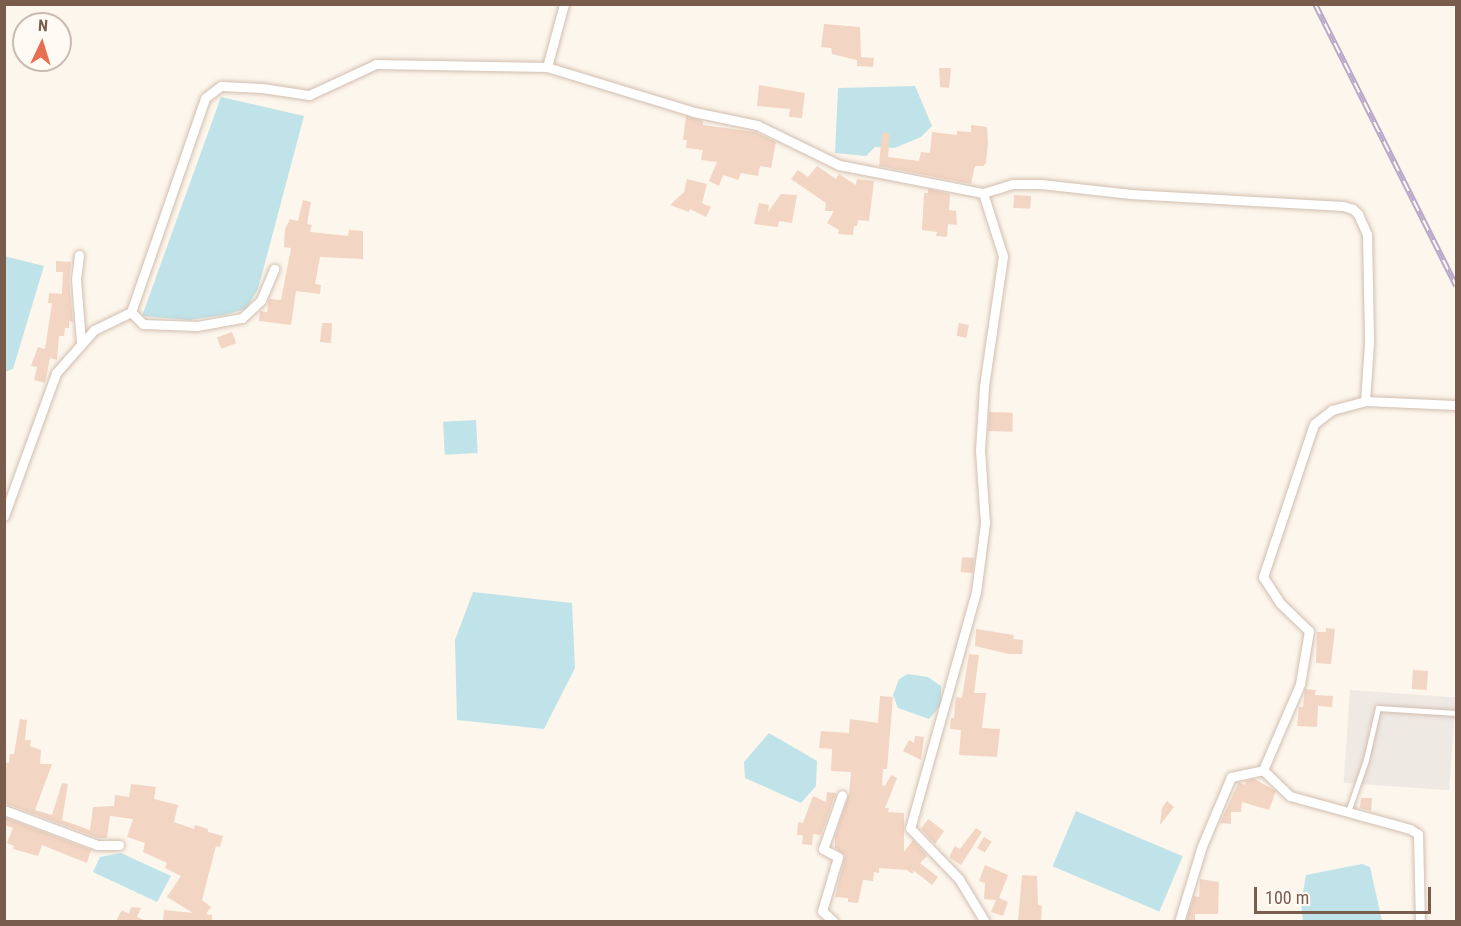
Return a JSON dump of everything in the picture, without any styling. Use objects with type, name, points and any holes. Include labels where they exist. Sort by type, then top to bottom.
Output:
[{"type":"street","points":[[547,67],[564,4]]},
{"type":"street","points":[[4,516],[56,372],[94,330],[131,312],[205,98],[221,86],[262,88],[309,95],[376,64],[547,67],[684,109],[757,125],[839,165],[983,193],[1012,184],[1041,184],[1130,194],[1343,206],[1353,209],[1358,214],[1367,234],[1369,343],[1365,401]]},
{"type":"street","points":[[983,193],[1003,255],[983,398],[980,450],[985,523],[976,592],[910,828],[959,879],[985,921]]},
{"type":"street","points":[[79,255],[76,279],[81,342]]},
{"type":"street","points":[[131,312],[143,324],[197,326],[242,318],[261,300],[274,269]]},
{"type":"street","points":[[1263,771],[1300,684],[1309,631],[1280,603],[1263,577],[1314,424],[1332,410],[1365,401],[1456,405]]},
{"type":"street","points":[[1263,771],[1290,796],[1410,829],[1418,834],[1420,921]]},
{"type":"street","points":[[1179,921],[1202,846],[1231,777],[1263,771]]},
{"type":"street","points":[[834,921],[822,911],[838,857],[823,849],[842,795]]},
{"type":"street","points":[[4,810],[97,845],[119,845]]},
{"type":"lane","points":[[1348,812],[1366,760],[1378,708],[1456,713]]},
{"type":"shaded area","points":[[1350,690],[1456,697],[1449,790],[1344,783]]},
{"type":"water","points":[[915,86],[932,126],[921,137],[895,148],[875,147],[866,156],[835,153],[838,88]]},
{"type":"water","points":[[221,97],[304,116],[258,289],[246,309],[224,315],[189,320],[142,316]]},
{"type":"water","points":[[4,256],[44,266],[13,369],[5,372]]},
{"type":"water","points":[[476,420],[478,453],[445,455],[443,422]]},
{"type":"water","points":[[473,592],[572,603],[575,668],[544,729],[457,720],[455,640]]},
{"type":"water","points":[[908,674],[928,677],[941,686],[941,705],[929,719],[898,708],[893,695],[899,679]]},
{"type":"water","points":[[769,733],[817,761],[816,786],[801,803],[745,778],[744,762]]},
{"type":"water","points":[[1076,811],[1183,856],[1159,912],[1053,866]]},
{"type":"water","points":[[121,853],[171,876],[157,902],[93,872],[100,857]]},
{"type":"water","points":[[1362,864],[1370,867],[1382,921],[1303,921],[1301,903],[1306,875]]},
{"type":"building","points":[[824,24],[860,27],[861,57],[874,58],[873,67],[857,66],[857,60],[832,54],[831,48],[821,47]]},
{"type":"building","points":[[939,68],[951,68],[949,88],[940,87]]},
{"type":"building","points":[[759,85],[805,93],[802,118],[789,117],[790,109],[757,106]]},
{"type":"building","points":[[686,116],[703,121],[703,125],[755,132],[776,142],[771,168],[760,166],[758,176],[741,173],[738,180],[723,175],[719,186],[709,181],[717,162],[701,160],[703,150],[686,148],[687,140],[683,140]]},
{"type":"building","points":[[971,125],[987,127],[988,143],[986,163],[983,166],[975,166],[971,184],[879,166],[882,133],[890,133],[888,157],[919,161],[921,152],[930,153],[932,132],[957,135],[957,131],[971,132]]},
{"type":"building","points":[[817,166],[836,179],[839,174],[856,185],[857,179],[874,181],[869,221],[858,220],[857,226],[854,226],[853,235],[838,234],[839,230],[827,223],[834,211],[825,211],[826,203],[791,179],[798,170],[808,177]]},
{"type":"building","points":[[687,179],[707,184],[702,203],[711,207],[706,217],[690,209],[689,212],[670,205],[684,192]]},
{"type":"building","points":[[928,189],[950,194],[949,210],[956,211],[957,225],[948,224],[947,237],[936,236],[937,232],[922,230],[924,193],[928,193]]},
{"type":"building","points":[[781,194],[797,195],[792,223],[779,221],[778,227],[754,224],[759,203],[769,205],[768,212]]},
{"type":"building","points":[[1014,195],[1031,196],[1030,209],[1013,208]]},
{"type":"building","points":[[303,200],[311,202],[307,224],[312,225],[310,232],[348,236],[349,230],[363,231],[363,259],[320,257],[315,284],[321,285],[320,294],[296,291],[291,325],[259,321],[260,311],[267,312],[269,299],[281,300],[291,248],[284,247],[285,229],[290,219],[298,221]]},
{"type":"building","points":[[56,261],[71,262],[69,280],[73,322],[69,321],[69,328],[65,328],[64,336],[59,336],[57,360],[50,358],[45,383],[34,380],[37,367],[31,366],[38,347],[45,349],[52,303],[48,303],[49,293],[62,294],[63,272],[56,272]]},
{"type":"building","points":[[322,323],[332,323],[331,343],[320,342]]},
{"type":"building","points":[[959,323],[969,325],[966,338],[957,336]]},
{"type":"building","points":[[232,332],[236,343],[221,349],[217,337]]},
{"type":"building","points":[[989,412],[1013,413],[1012,432],[988,431]]},
{"type":"building","points":[[962,557],[974,558],[973,573],[961,572]]},
{"type":"building","points":[[1326,628],[1335,629],[1331,664],[1316,663],[1317,632],[1326,632]]},
{"type":"building","points":[[976,629],[1014,635],[1013,639],[1023,640],[1022,654],[1009,654],[975,646]]},
{"type":"building","points":[[969,654],[979,655],[974,693],[986,693],[982,728],[1000,729],[997,757],[959,755],[961,730],[950,729],[951,718],[954,718],[956,697],[962,698]]},
{"type":"building","points":[[1413,670],[1428,671],[1427,690],[1412,689]]},
{"type":"building","points":[[1305,689],[1316,690],[1315,695],[1333,696],[1332,707],[1318,706],[1317,727],[1297,726],[1299,707],[1303,707]]},
{"type":"building","points":[[880,696],[893,697],[887,769],[883,769],[882,785],[885,786],[891,775],[897,778],[885,808],[889,808],[888,812],[904,813],[904,852],[913,840],[927,856],[920,863],[938,877],[932,885],[914,871],[912,874],[907,870],[879,868],[879,873],[874,872],[873,881],[863,880],[858,903],[848,902],[848,898],[835,897],[845,856],[835,848],[835,836],[849,794],[851,772],[831,771],[832,749],[819,748],[821,731],[849,733],[850,719],[878,723]]},
{"type":"building","points":[[20,719],[27,720],[25,740],[31,740],[30,746],[41,750],[40,764],[52,764],[35,810],[52,815],[62,783],[68,784],[62,820],[90,830],[93,807],[114,806],[115,795],[129,797],[131,784],[156,787],[154,799],[178,805],[174,822],[194,829],[195,825],[223,836],[220,847],[216,846],[202,900],[211,907],[206,914],[212,915],[212,921],[163,921],[164,910],[193,913],[167,897],[181,876],[165,868],[167,863],[143,852],[145,843],[127,837],[133,819],[110,816],[107,838],[98,838],[4,803],[4,762],[9,763],[10,754],[14,754]]},
{"type":"building","points":[[915,736],[924,737],[921,760],[903,751],[909,740],[914,743]]},
{"type":"building","points":[[1254,779],[1276,791],[1269,810],[1242,802],[1241,812],[1231,812],[1231,824],[1220,823],[1239,782],[1245,785],[1246,781]]},
{"type":"building","points":[[827,792],[836,793],[821,835],[813,834],[812,845],[802,844],[803,835],[797,835],[798,822],[803,823],[813,796],[826,802]]},
{"type":"building","points":[[1361,798],[1372,798],[1371,811],[1360,808]]},
{"type":"building","points":[[1167,801],[1174,807],[1160,825],[1162,808]]},
{"type":"building","points":[[4,817],[91,850],[87,863],[42,845],[38,856],[13,849],[14,846],[7,843],[13,828],[4,825]]},
{"type":"building","points":[[928,819],[944,831],[935,844],[921,829]]},
{"type":"building","points":[[976,828],[982,832],[961,865],[950,858],[950,855],[955,846],[960,849]]},
{"type":"building","points":[[984,837],[992,842],[985,853],[977,848]]},
{"type":"building","points":[[985,865],[1008,875],[999,898],[1008,902],[1003,916],[991,912],[996,900],[984,899],[985,883],[979,881]]},
{"type":"building","points":[[1022,875],[1037,876],[1038,905],[1042,906],[1041,921],[1018,921]]},
{"type":"building","points":[[1200,879],[1219,882],[1218,914],[1195,914],[1195,921],[1186,921],[1194,896],[1199,897]]},
{"type":"building","points":[[131,907],[141,908],[137,917],[146,921],[116,921],[122,910],[129,914]]},
{"type":"railway","points":[[1315,4],[1456,286]]}]
